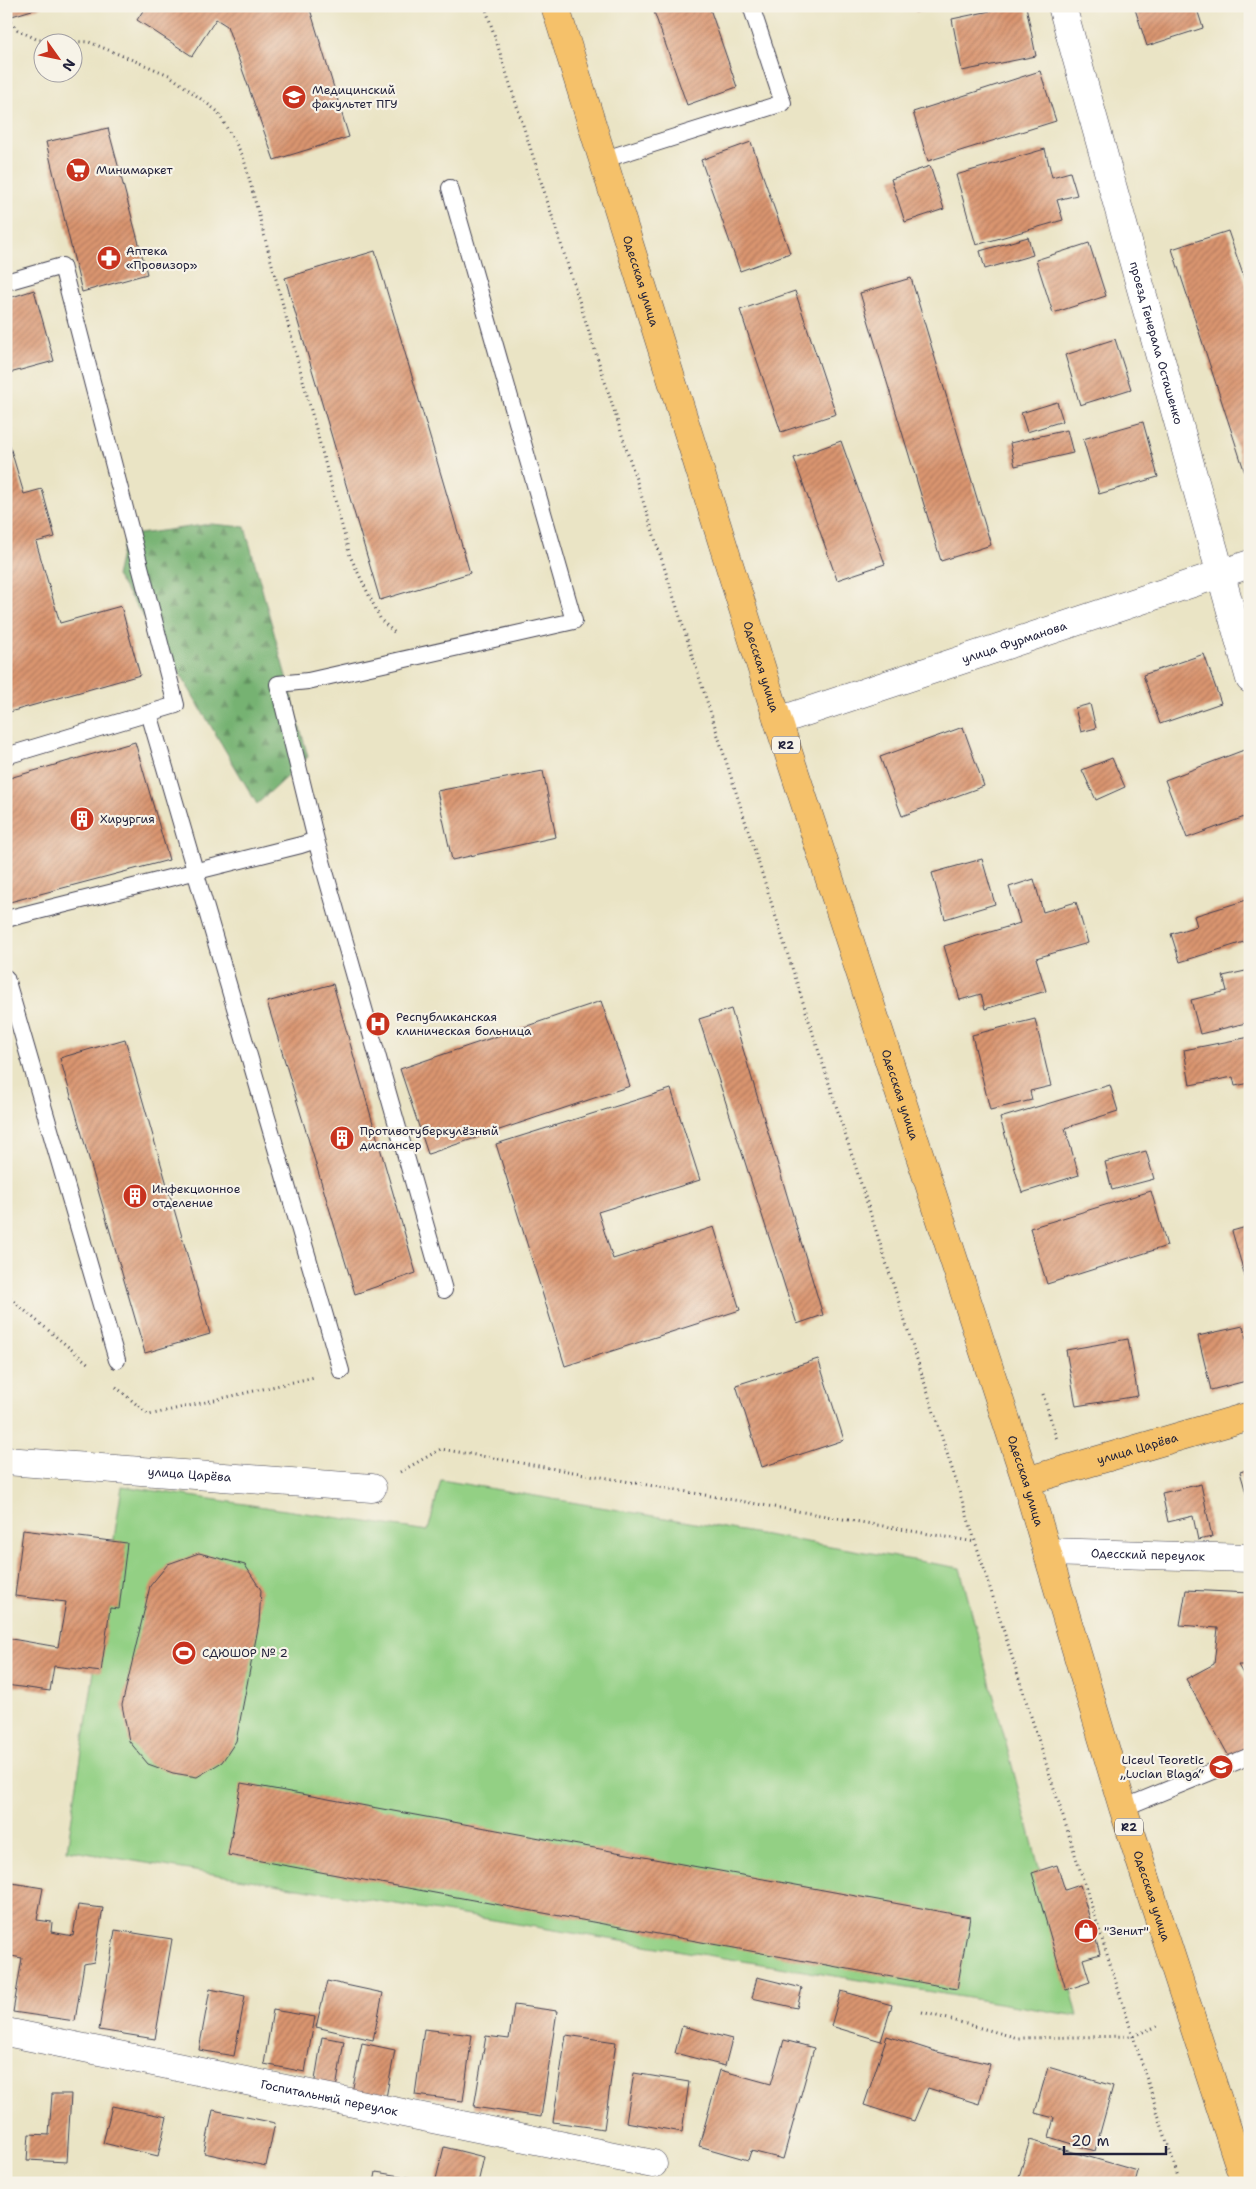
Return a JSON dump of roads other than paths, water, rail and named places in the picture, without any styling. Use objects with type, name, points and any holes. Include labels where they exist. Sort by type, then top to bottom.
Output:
[{"type":"main road","name":"Одесская улица","points":[[555,6],[778,721],[1026,1481],[1123,1808],[1246,2173]]},
{"type":"main road","name":"улица Царёва","points":[[1026,1481],[1250,1416]]},
{"type":"street","name":"проезд Генерала Осташенко","points":[[1062,6],[1250,679]]},
{"type":"street","name":"улица Фурманова","points":[[778,721],[1250,564]]},
{"type":"street","name":"улица Царёва","points":[[6,1461],[372,1488]]},
{"type":"street","name":"Одесский переулок","points":[[1047,1552],[1250,1558]]},
{"type":"street","name":"Госпитальный переулок","points":[[6,2032],[653,2164]]},
{"type":"lane","points":[[602,160],[783,103],[752,6]]},
{"type":"lane","points":[[444,1290],[316,840],[278,684],[308,681],[574,621],[450,188]]},
{"type":"lane","points":[[6,282],[62,266],[176,705],[6,756]]},
{"type":"lane","points":[[148,713],[341,1371]]},
{"type":"lane","points":[[6,919],[316,840]]},
{"type":"lane","points":[[6,978],[117,1360]]},
{"type":"lane","points":[[1123,1808],[1250,1756]]},
{"type":"place","name":"Медицинский факультет ПГУ","points":[[294,97]]},
{"type":"place","name":"Минимаркет","points":[[78,170]]},
{"type":"place","name":"Аптека «Провизор»","points":[[109,258]]},
{"type":"place","name":"Хирургия","points":[[82,819]]},
{"type":"place","name":"Республиканская клиническая больница","points":[[378,1024]]},
{"type":"place","name":"Противотуберкулёзный диспансер","points":[[342,1138]]},
{"type":"place","name":"Инфекционное отделение","points":[[135,1196]]},
{"type":"place","name":"СДЮШОР № 2","points":[[184,1653]]},
{"type":"place","name":"Liceul Teoretic „Lucian Blaga“","points":[[1221,1767]]},
{"type":"place","name":"\"Зенит\"","points":[[1086,1931]]}]
